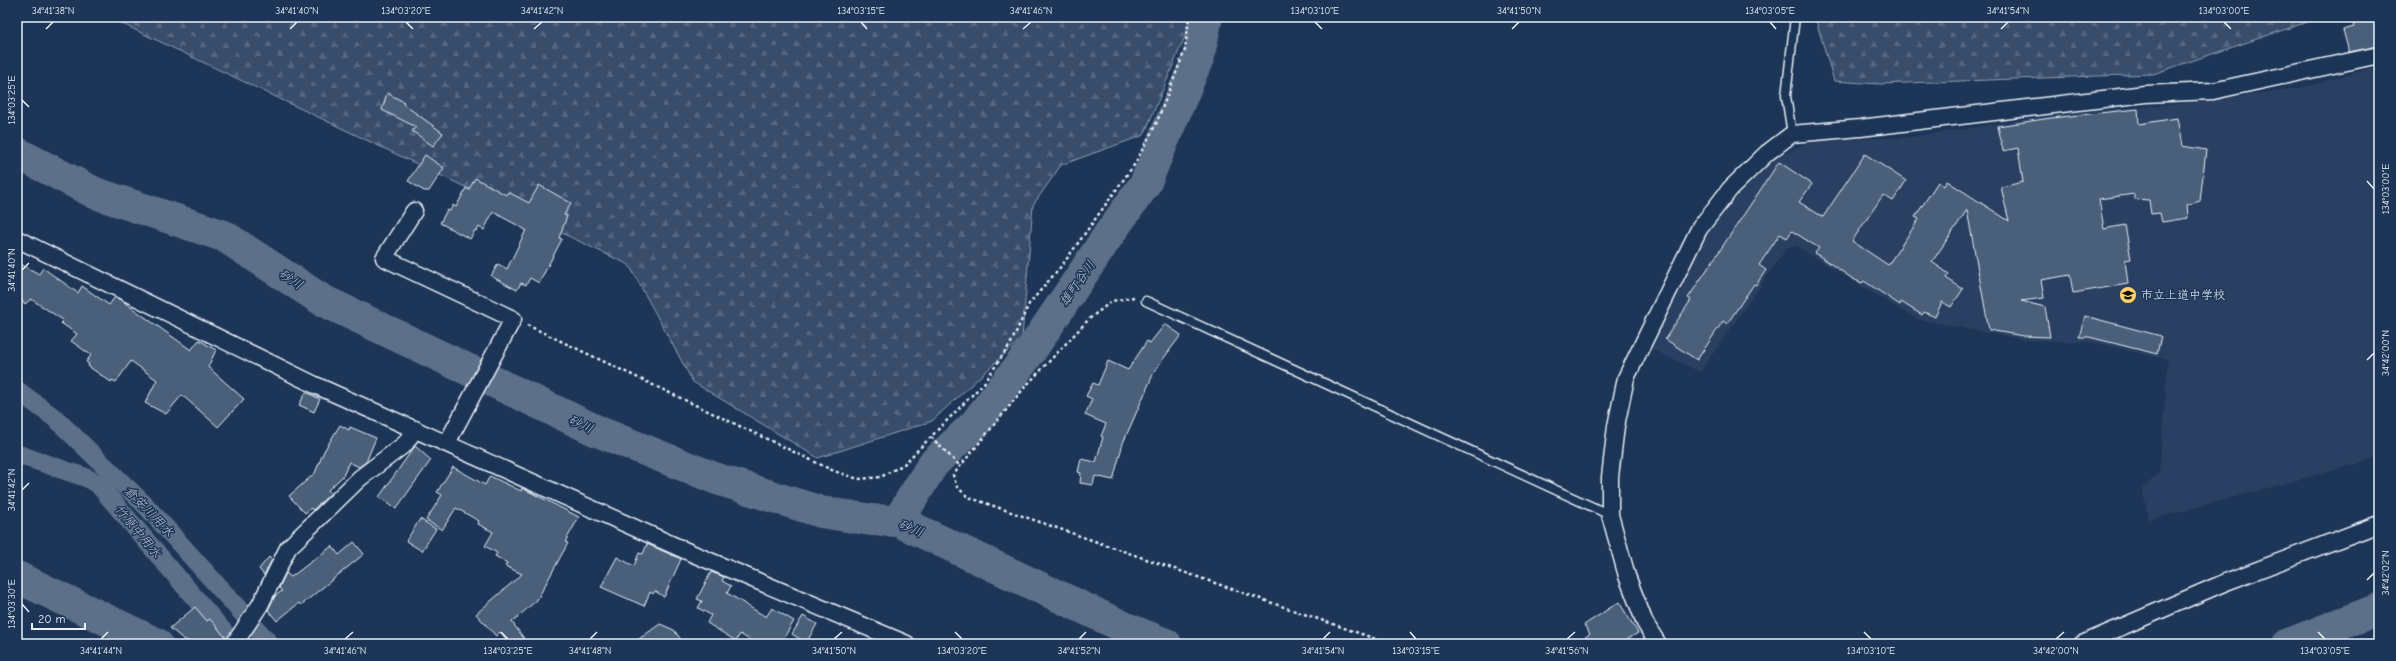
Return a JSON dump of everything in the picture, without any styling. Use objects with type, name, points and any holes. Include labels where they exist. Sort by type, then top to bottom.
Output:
[{"type":"street","points":[[1658,644],[1642,616],[1627,576],[1610,515],[1610,478],[1616,426],[1626,378],[1699,229],[1730,189],[1767,153],[1792,134],[1860,128],[2144,94],[2213,91],[2379,55]]},
{"type":"street","points":[[414,211],[384,258],[512,323],[447,443]]},
{"type":"street","points":[[17,239],[315,386],[447,443],[498,468],[684,550],[906,644]]},
{"type":"street","points":[[237,639],[260,604],[288,548],[360,478],[405,444],[415,429]]},
{"type":"street","points":[[2082,644],[2226,582],[2379,524]]},
{"type":"lane","points":[[1792,134],[1786,96],[1796,17]]},
{"type":"lane","points":[[1146,301],[1610,515]]},
{"type":"path","points":[[512,323],[834,471],[858,478],[881,478],[904,464],[984,383],[1011,343],[1029,304],[1063,264],[1134,165],[1156,124],[1185,50],[1189,17]]},
{"type":"path","points":[[1146,301],[1136,297],[1112,301],[1089,319],[1025,387],[953,475],[957,487],[968,497],[1390,644]]},
{"type":"path","points":[[931,437],[961,467]]},
{"type":"shaded area","name":"市立上道中学校","points":[[2379,66],[2379,458],[2149,520],[2142,489],[2159,473],[2168,360],[2092,342],[2025,340],[1916,319],[1796,246],[1786,249],[1700,372],[1651,349],[1686,271],[1713,224],[1743,189],[1776,158],[1804,144],[1827,140],[1912,137],[2061,114],[2200,102],[2305,87]]},
{"type":"green space","points":[[108,17],[1193,17],[1144,135],[1061,165],[1033,205],[1022,338],[932,421],[818,458],[693,382],[629,265]]},
{"type":"green space","points":[[1815,17],[2322,17],[2153,74],[1879,84],[1834,81]]},
{"type":"building","points":[[2351,17],[2379,17],[2379,46],[2349,52],[2343,30],[2354,27]]},
{"type":"building","points":[[387,93],[404,102],[403,104],[443,133],[433,146],[412,131],[416,127],[382,110]]},
{"type":"building","points":[[2138,109],[2139,124],[2177,118],[2182,146],[2206,150],[2200,201],[2187,205],[2188,218],[2162,222],[2160,213],[2151,214],[2149,200],[2135,199],[2134,194],[2099,199],[2104,229],[2125,225],[2131,259],[2125,260],[2128,284],[2073,293],[2070,275],[2041,280],[2044,298],[2021,301],[2045,307],[2050,337],[2023,336],[1989,330],[1967,210],[1932,262],[1949,274],[1946,278],[1963,289],[1951,307],[1942,302],[1935,317],[1924,312],[1922,315],[1901,302],[1900,305],[1864,281],[1862,283],[1853,279],[1815,253],[1819,248],[1792,231],[1787,238],[1780,234],[1759,265],[1766,270],[1756,285],[1754,284],[1727,324],[1723,321],[1697,360],[1665,339],[1691,300],[1688,298],[1779,162],[1812,184],[1799,202],[1823,217],[1865,154],[1906,181],[1893,201],[1883,195],[1852,241],[1888,265],[1919,219],[1915,217],[1938,182],[1944,186],[1947,181],[2009,221],[2001,187],[2023,182],[2018,148],[2003,151],[1998,126],[2051,118]]},
{"type":"building","points":[[425,155],[444,168],[429,191],[424,191],[408,181]]},
{"type":"building","points":[[475,178],[506,195],[508,192],[529,203],[539,185],[571,203],[564,215],[567,216],[559,238],[562,239],[539,283],[530,278],[526,285],[521,283],[517,290],[491,276],[498,264],[507,269],[526,230],[493,212],[484,230],[479,227],[477,231],[475,230],[470,239],[440,223],[447,210],[450,211],[453,205],[456,207],[466,188],[469,190]]},
{"type":"building","points":[[17,262],[39,274],[43,268],[78,293],[82,286],[109,305],[115,297],[121,300],[191,350],[199,340],[216,350],[208,367],[244,399],[218,427],[182,395],[166,414],[145,403],[157,380],[131,361],[116,382],[112,380],[111,382],[88,366],[89,364],[86,362],[91,355],[71,341],[77,334],[61,323],[63,320],[31,299],[25,304],[17,295]]},
{"type":"building","points":[[2085,316],[2161,336],[2157,354],[2089,337],[2079,337]]},
{"type":"building","points":[[1165,324],[1181,335],[1155,370],[1123,443],[1113,480],[1095,476],[1093,485],[1080,483],[1081,473],[1078,472],[1081,459],[1096,462],[1103,437],[1101,436],[1106,424],[1085,415],[1092,399],[1086,396],[1093,383],[1098,385],[1108,361],[1128,370],[1147,341],[1150,343]]},
{"type":"building","points":[[306,392],[320,399],[314,412],[299,405]]},
{"type":"building","points":[[340,425],[349,430],[350,427],[376,438],[366,462],[359,467],[349,462],[343,476],[328,490],[331,493],[313,510],[311,508],[305,513],[289,496],[315,473],[324,451]]},
{"type":"building","points":[[415,446],[431,460],[396,509],[379,497]]},
{"type":"building","points":[[453,467],[485,485],[490,476],[521,491],[522,488],[579,517],[565,542],[568,543],[537,600],[512,622],[528,644],[510,644],[500,632],[496,636],[476,614],[522,574],[505,566],[507,563],[495,556],[497,553],[485,546],[493,532],[478,524],[479,521],[456,508],[442,530],[426,520],[442,495],[437,492]]},
{"type":"building","points":[[420,519],[436,529],[422,551],[406,541]]},
{"type":"building","points":[[354,542],[364,554],[301,605],[299,603],[277,621],[268,610],[275,596],[282,591],[279,588],[286,573],[291,577],[332,546],[339,555]]},
{"type":"building","points":[[647,544],[681,559],[664,597],[655,591],[653,594],[650,592],[644,606],[601,587],[617,557],[634,566],[639,553],[643,554]]},
{"type":"building","points":[[269,557],[272,560],[264,575],[259,569]]},
{"type":"building","points":[[711,572],[724,577],[722,581],[731,586],[727,593],[766,617],[772,608],[794,621],[780,644],[756,644],[740,634],[736,641],[707,623],[711,615],[698,608],[702,601],[697,599]]},
{"type":"building","points":[[1619,602],[1638,633],[1628,639],[1631,644],[1575,644],[1590,634],[1584,625]]},
{"type":"building","points":[[195,607],[207,621],[210,619],[226,638],[225,644],[195,644],[183,639],[170,628]]},
{"type":"building","points":[[803,616],[817,624],[806,643],[792,634]]},
{"type":"building","points":[[660,624],[674,630],[684,644],[632,644]]},
{"type":"waterway","name":"雄町谷川","points":[[898,521],[933,464],[975,424],[1030,352],[1112,230],[1145,184],[1198,58],[1207,17]]},
{"type":"waterway","name":"砂川","points":[[17,153],[95,193],[224,236],[322,300],[597,431],[717,479],[821,512],[872,520],[898,521],[1126,628],[1166,644]]},
{"type":"waterway","name":"倉安川用水","points":[[17,390],[56,419],[146,506],[270,644]]},
{"type":"waterway","name":"竹原中用水","points":[[17,454],[87,478],[98,484],[234,644]]},
{"type":"waterway","points":[[17,577],[157,644]]},
{"type":"waterway","name":"砂川","points":[[2289,644],[2379,609]]},
{"type":"place","name":"市立上道中学校","points":[[2128,295]]}]
